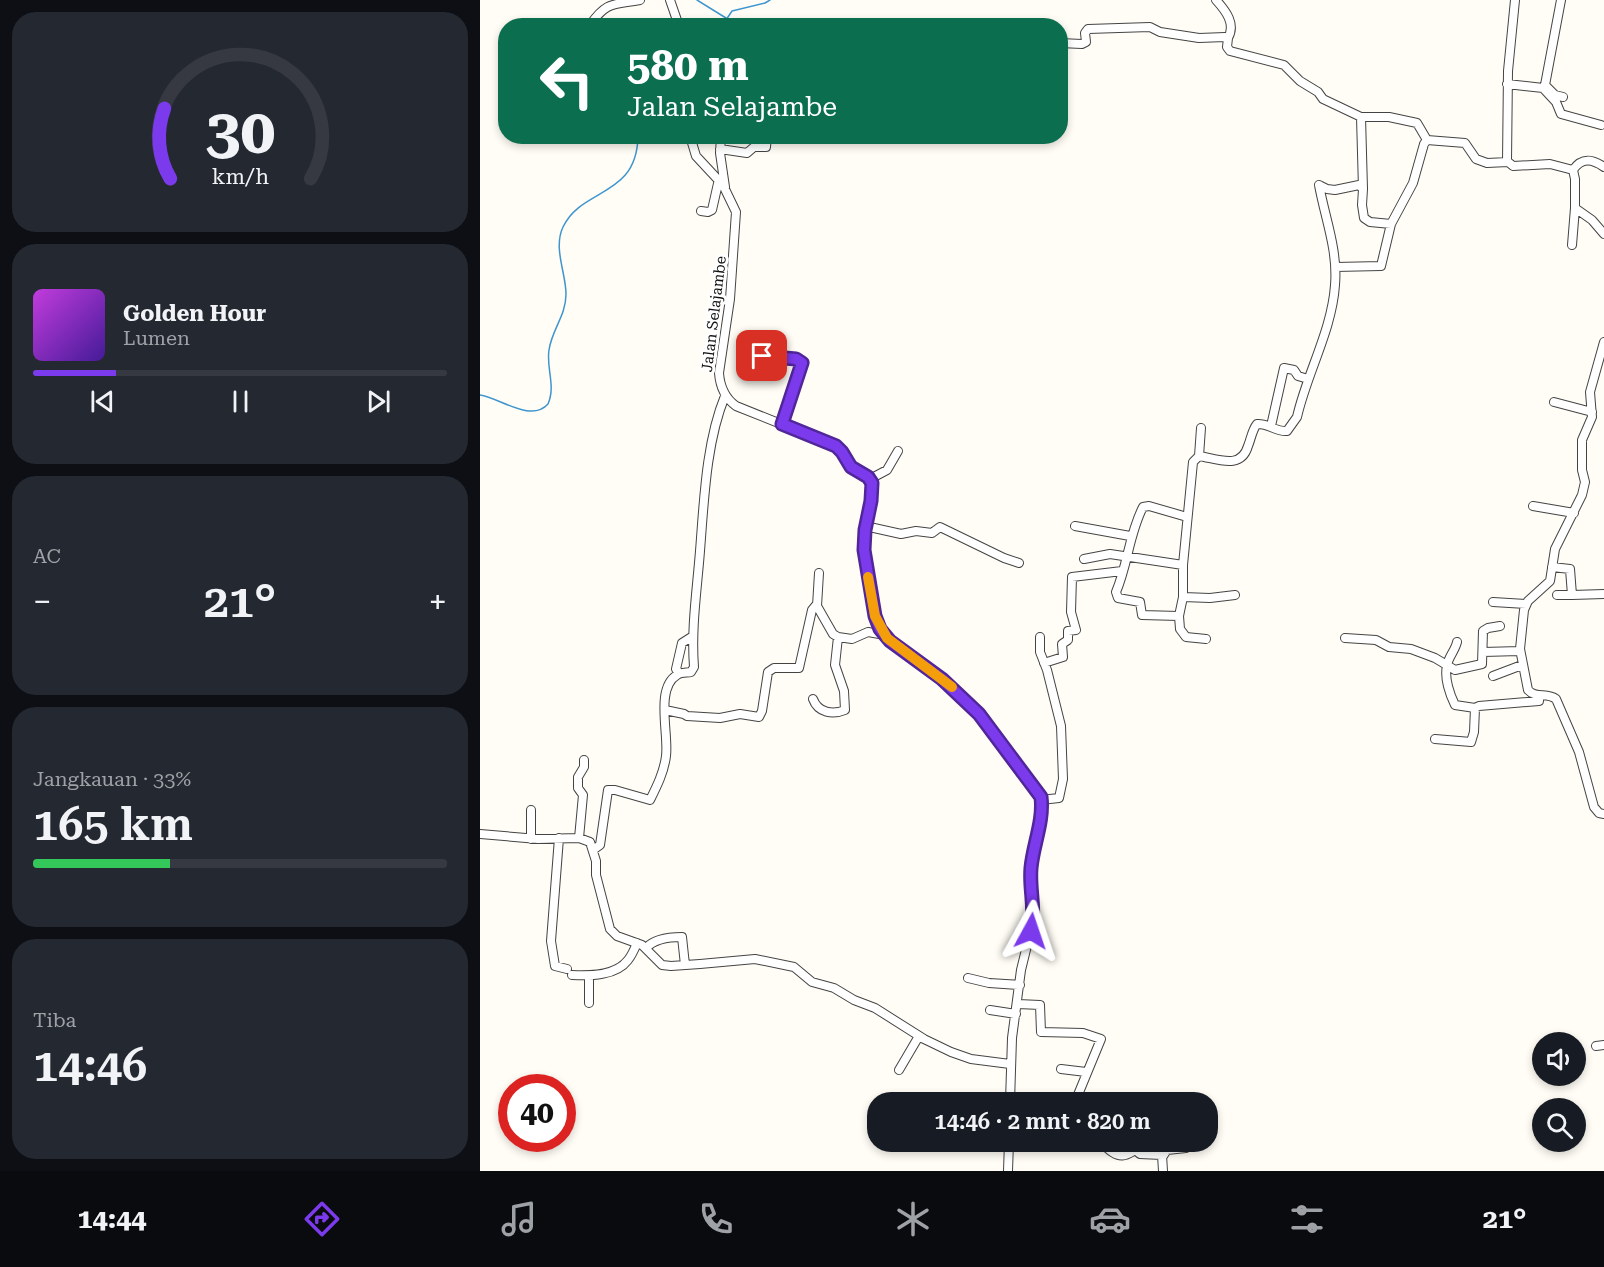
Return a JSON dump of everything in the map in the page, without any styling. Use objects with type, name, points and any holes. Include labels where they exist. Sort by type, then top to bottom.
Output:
[{"type":"street","points":[[595,18],[607,7],[640,0]]},
{"type":"street","points":[[670,0],[676,18]]},
{"type":"street","points":[[1216,0],[1227,13],[1232,29],[1227,47],[1230,51],[1284,65],[1326,101],[1335,103],[1361,117],[1389,117],[1417,123],[1427,140]]},
{"type":"street","points":[[1508,162],[1507,84],[1515,0]]},
{"type":"street","points":[[1561,0],[1545,86],[1555,95],[1563,97]]},
{"type":"street","points":[[1068,43],[1086,42],[1085,33],[1088,29],[1108,30],[1127,27],[1150,27],[1160,32],[1199,38],[1218,36],[1228,38]]},
{"type":"street","points":[[1507,84],[1543,88],[1556,102],[1561,114],[1601,125]]},
{"type":"street","points":[[1361,117],[1362,213],[1366,221],[1391,224]]},
{"type":"street","points":[[1427,140],[1465,143],[1476,159],[1487,163],[1508,162],[1513,166],[1550,164],[1573,170]]},
{"type":"street","points":[[1335,267],[1381,266],[1391,224],[1413,183],[1427,140]]},
{"type":"street","name":"Jalan Selajambe","points":[[693,144],[697,158],[725,188],[737,216],[730,298],[719,373],[719,382],[725,396]]},
{"type":"street","points":[[720,144],[725,188]]},
{"type":"street","points":[[720,149],[747,153],[754,147],[766,147],[767,144]]},
{"type":"street","points":[[1573,170],[1585,160],[1604,167]]},
{"type":"street","points":[[1572,245],[1575,208],[1573,170]]},
{"type":"street","points":[[701,211],[712,210],[718,179]]},
{"type":"street","points":[[1199,456],[1227,461],[1239,460],[1245,455],[1257,424],[1282,431],[1291,428],[1297,417],[1331,307],[1335,284],[1333,242],[1319,185],[1335,190],[1357,185],[1363,189]]},
{"type":"street","points":[[1575,208],[1592,220],[1604,234]]},
{"type":"street","points":[[1539,698],[1528,690],[1520,651],[1526,604],[1550,581],[1555,549],[1584,489],[1582,440],[1592,417],[1590,392],[1604,342]]},
{"type":"street","points":[[759,356],[796,359],[802,363],[782,424]]},
{"type":"street","points":[[1270,426],[1284,368],[1294,370],[1298,376],[1308,379]]},
{"type":"street","points":[[679,673],[692,671],[706,486],[714,435],[725,396],[736,406],[836,446],[851,467],[870,479],[871,501],[864,550],[876,620],[885,636],[893,644],[946,682],[979,714],[1036,789],[1041,800],[1042,808],[1031,869],[1034,917],[1022,963],[1010,1064],[1010,1092]]},
{"type":"street","points":[[1554,402],[1592,412]]},
{"type":"street","points":[[1201,428],[1199,456],[1192,462],[1183,566],[1183,597],[1179,616],[1180,629],[1184,636],[1192,639],[1206,639]]},
{"type":"street","points":[[870,479],[887,470],[898,452]]},
{"type":"street","points":[[1179,616],[1142,615],[1140,602],[1118,598],[1116,592],[1121,581],[1130,536],[1146,505],[1187,516]]},
{"type":"street","points":[[1533,506],[1574,513]]},
{"type":"street","points":[[866,526],[901,534],[915,531],[932,533],[940,526],[1018,563]]},
{"type":"street","points":[[1075,526],[1130,536]]},
{"type":"street","points":[[1084,559],[1110,554],[1183,566]]},
{"type":"street","points":[[1552,567],[1570,569],[1572,595]]},
{"type":"street","points":[[1044,663],[1063,657],[1062,644],[1068,640],[1068,631],[1076,630],[1071,612],[1072,577],[1122,571]]},
{"type":"street","points":[[819,573],[817,604],[830,629],[838,637],[855,639],[868,632],[885,636]]},
{"type":"street","points":[[1557,595],[1604,594]]},
{"type":"street","points":[[1183,597],[1210,598],[1235,595]]},
{"type":"street","points":[[1493,603],[1526,604]]},
{"type":"street","points":[[665,710],[687,716],[720,718],[740,714],[759,717],[768,672],[774,668],[799,668],[812,610],[817,604]]},
{"type":"street","points":[[1345,638],[1376,640],[1389,647],[1411,649],[1435,658],[1455,670],[1483,662],[1484,631],[1500,626]]},
{"type":"street","points":[[679,673],[676,669],[682,643],[693,636]]},
{"type":"street","points":[[813,699],[814,705],[822,711],[845,710],[844,691],[835,665],[838,637]]},
{"type":"street","points":[[1040,637],[1040,652],[1061,722],[1063,779],[1059,798],[1041,800]]},
{"type":"street","points":[[1457,642],[1447,665],[1448,687],[1455,705],[1475,708],[1552,696],[1558,701],[1579,752],[1594,807],[1599,813],[1604,814]]},
{"type":"street","points":[[1483,652],[1520,651]]},
{"type":"street","points":[[1493,676],[1522,665]]},
{"type":"street","points":[[593,850],[600,845],[608,790],[628,793],[648,801],[651,798],[663,771],[667,753],[666,690],[679,673]]},
{"type":"street","points":[[1435,739],[1471,742],[1474,732],[1475,708]]},
{"type":"street","points":[[579,838],[583,795],[578,788],[578,777],[584,767],[584,760]]},
{"type":"street","points":[[531,810],[531,839]]},
{"type":"street","points":[[480,834],[531,839],[579,838],[590,842],[610,929],[617,936],[646,948],[662,965],[755,959],[794,967],[812,982],[834,988],[854,1000],[871,1005],[938,1046],[971,1059],[1010,1064]]},
{"type":"street","points":[[560,838],[551,941],[555,966],[588,976],[608,972],[629,960],[637,943]]},
{"type":"street","points":[[646,948],[648,944],[655,941],[682,937],[685,965]]},
{"type":"street","points":[[588,976],[589,1004]]},
{"type":"street","points":[[968,978],[988,983],[1020,985]]},
{"type":"street","points":[[1018,1004],[1040,1005],[1039,1030],[1041,1032],[1083,1033],[1100,1038],[1079,1092]]},
{"type":"street","points":[[990,1010],[1016,1014]]},
{"type":"street","points":[[899,1070],[919,1036]]},
{"type":"street","points":[[1061,1069],[1086,1072]]},
{"type":"street","points":[[1008,1171],[1009,1152]]},
{"type":"street","points":[[1113,1152],[1117,1155],[1132,1152]]},
{"type":"street","points":[[1138,1152],[1163,1156]]},
{"type":"street","points":[[1163,1171],[1163,1156],[1166,1152]]},
{"type":"waterway","points":[[697,0],[726,18]]},
{"type":"waterway","points":[[727,18],[732,11],[770,0]]},
{"type":"waterway","points":[[480,395],[524,410],[533,411],[548,404],[551,390],[549,350],[564,309],[566,294],[559,243],[560,235],[572,214],[619,181],[629,171],[637,144]]},
{"type":"slow traffic","points":[[868,577],[875,616],[880,629],[896,646],[952,687]]},
{"type":"route","points":[[762,356],[796,359],[802,363],[782,424],[804,435],[836,446],[851,467],[871,481],[871,501],[865,530],[864,550],[875,616],[882,632],[893,644],[946,682],[979,714],[1041,797],[1042,808],[1031,869],[1034,917],[1031,931]]}]
